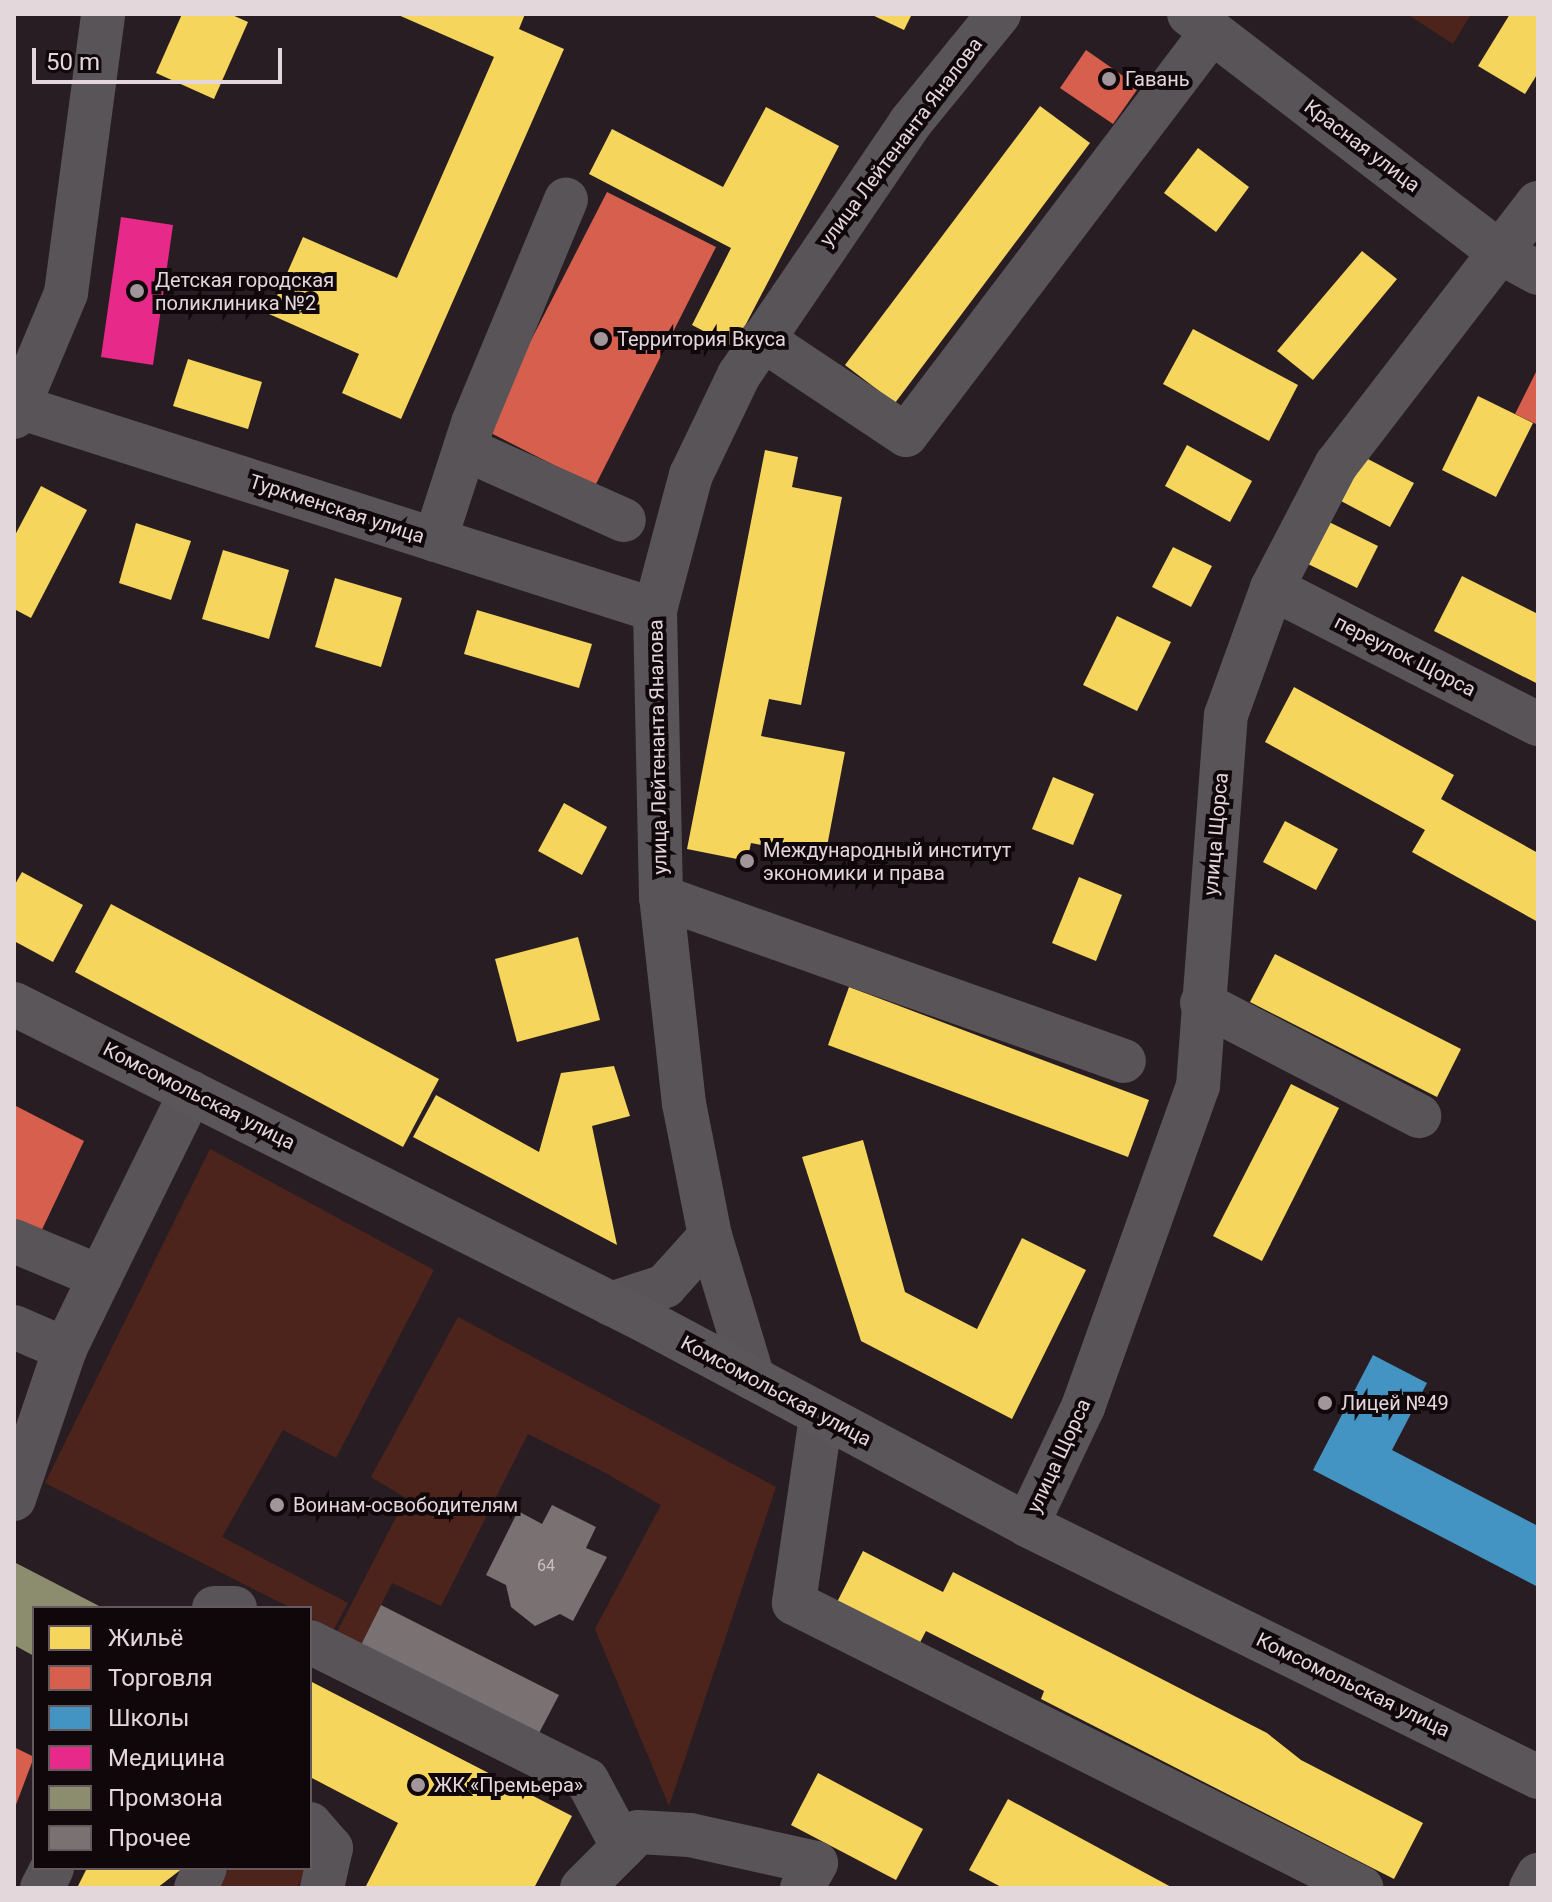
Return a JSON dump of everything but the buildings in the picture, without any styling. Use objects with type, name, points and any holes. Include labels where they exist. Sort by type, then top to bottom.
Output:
[{"type":"main road","name":"Комсомольская улица","points":[[14,1004],[611,1304],[1027,1525],[1538,1777]]},
{"type":"street","points":[[17,412],[66,293],[103,14]]},
{"type":"street","name":"улица Лейтенанта Яналова","points":[[753,1378],[710,1236],[684,1104],[661,897],[655,610],[691,475],[762,339],[910,123],[999,14]]},
{"type":"street","points":[[762,339],[906,435],[1200,23]]},
{"type":"street","name":"Красная улица","points":[[1200,23],[1520,263]]},
{"type":"street","points":[[435,540],[465,449],[566,200]]},
{"type":"street","name":"улица Щорса","points":[[1027,1525],[1083,1407],[1157,1216],[1198,1086],[1226,715],[1272,588],[1336,465],[1520,263],[1538,203]]},
{"type":"street","name":"Туркменская улица","points":[[17,412],[655,610]]},
{"type":"street","points":[[465,449],[624,520]]},
{"type":"street","name":"переулок Щорса","points":[[1272,588],[1538,724]]},
{"type":"street","points":[[661,897],[1124,1061]]},
{"type":"street","points":[[1202,1003],[1419,1116]]},
{"type":"street","points":[[14,1499],[65,1349],[191,1092]]},
{"type":"street","points":[[611,1304],[665,1286],[710,1236]]},
{"type":"street","points":[[14,1241],[100,1277]]},
{"type":"street","points":[[14,1327],[65,1349]]},
{"type":"street","points":[[821,1417],[794,1603],[1362,1888]]},
{"type":"street","points":[[312,1643],[587,1780],[623,1847]]},
{"type":"street","points":[[312,1826],[331,1848],[322,1888]]},
{"type":"street","points":[[582,1888],[638,1832],[690,1835],[816,1863],[802,1888]]},
{"type":"street","points":[[42,1888],[51,1870]]},
{"type":"street","points":[[1531,1888],[1538,1875]]},
{"type":"shaded area","points":[[1407,14],[1471,14],[1453,44]]},
{"type":"shaded area","points":[[210,1149],[434,1270],[336,1458],[283,1430],[222,1537],[348,1603],[334,1629],[312,1619],[312,1606],[287,1606],[45,1483]]},
{"type":"shaded area","points":[[458,1317],[776,1487],[669,1806],[595,1629],[661,1505],[600,1470],[528,1434],[441,1606],[392,1583],[361,1645],[337,1632],[406,1498],[371,1477]]},
{"type":"shaded area","points":[[228,1870],[306,1870],[297,1888],[219,1888]]},
{"type":"place","name":"Гавань","points":[[1109,79]]},
{"type":"place","name":"Детская городская поликлиника №2","points":[[137,291]]},
{"type":"place","name":"Территория Вкуса","points":[[601,339]]},
{"type":"place","name":"Международный институт экономики и права","points":[[747,861]]},
{"type":"place","name":"Лицей №49","points":[[1325,1403]]},
{"type":"place","name":"Воинам-освободителям","points":[[277,1505]]},
{"type":"place","name":"ЖК «Премьера»","points":[[418,1785]]}]
